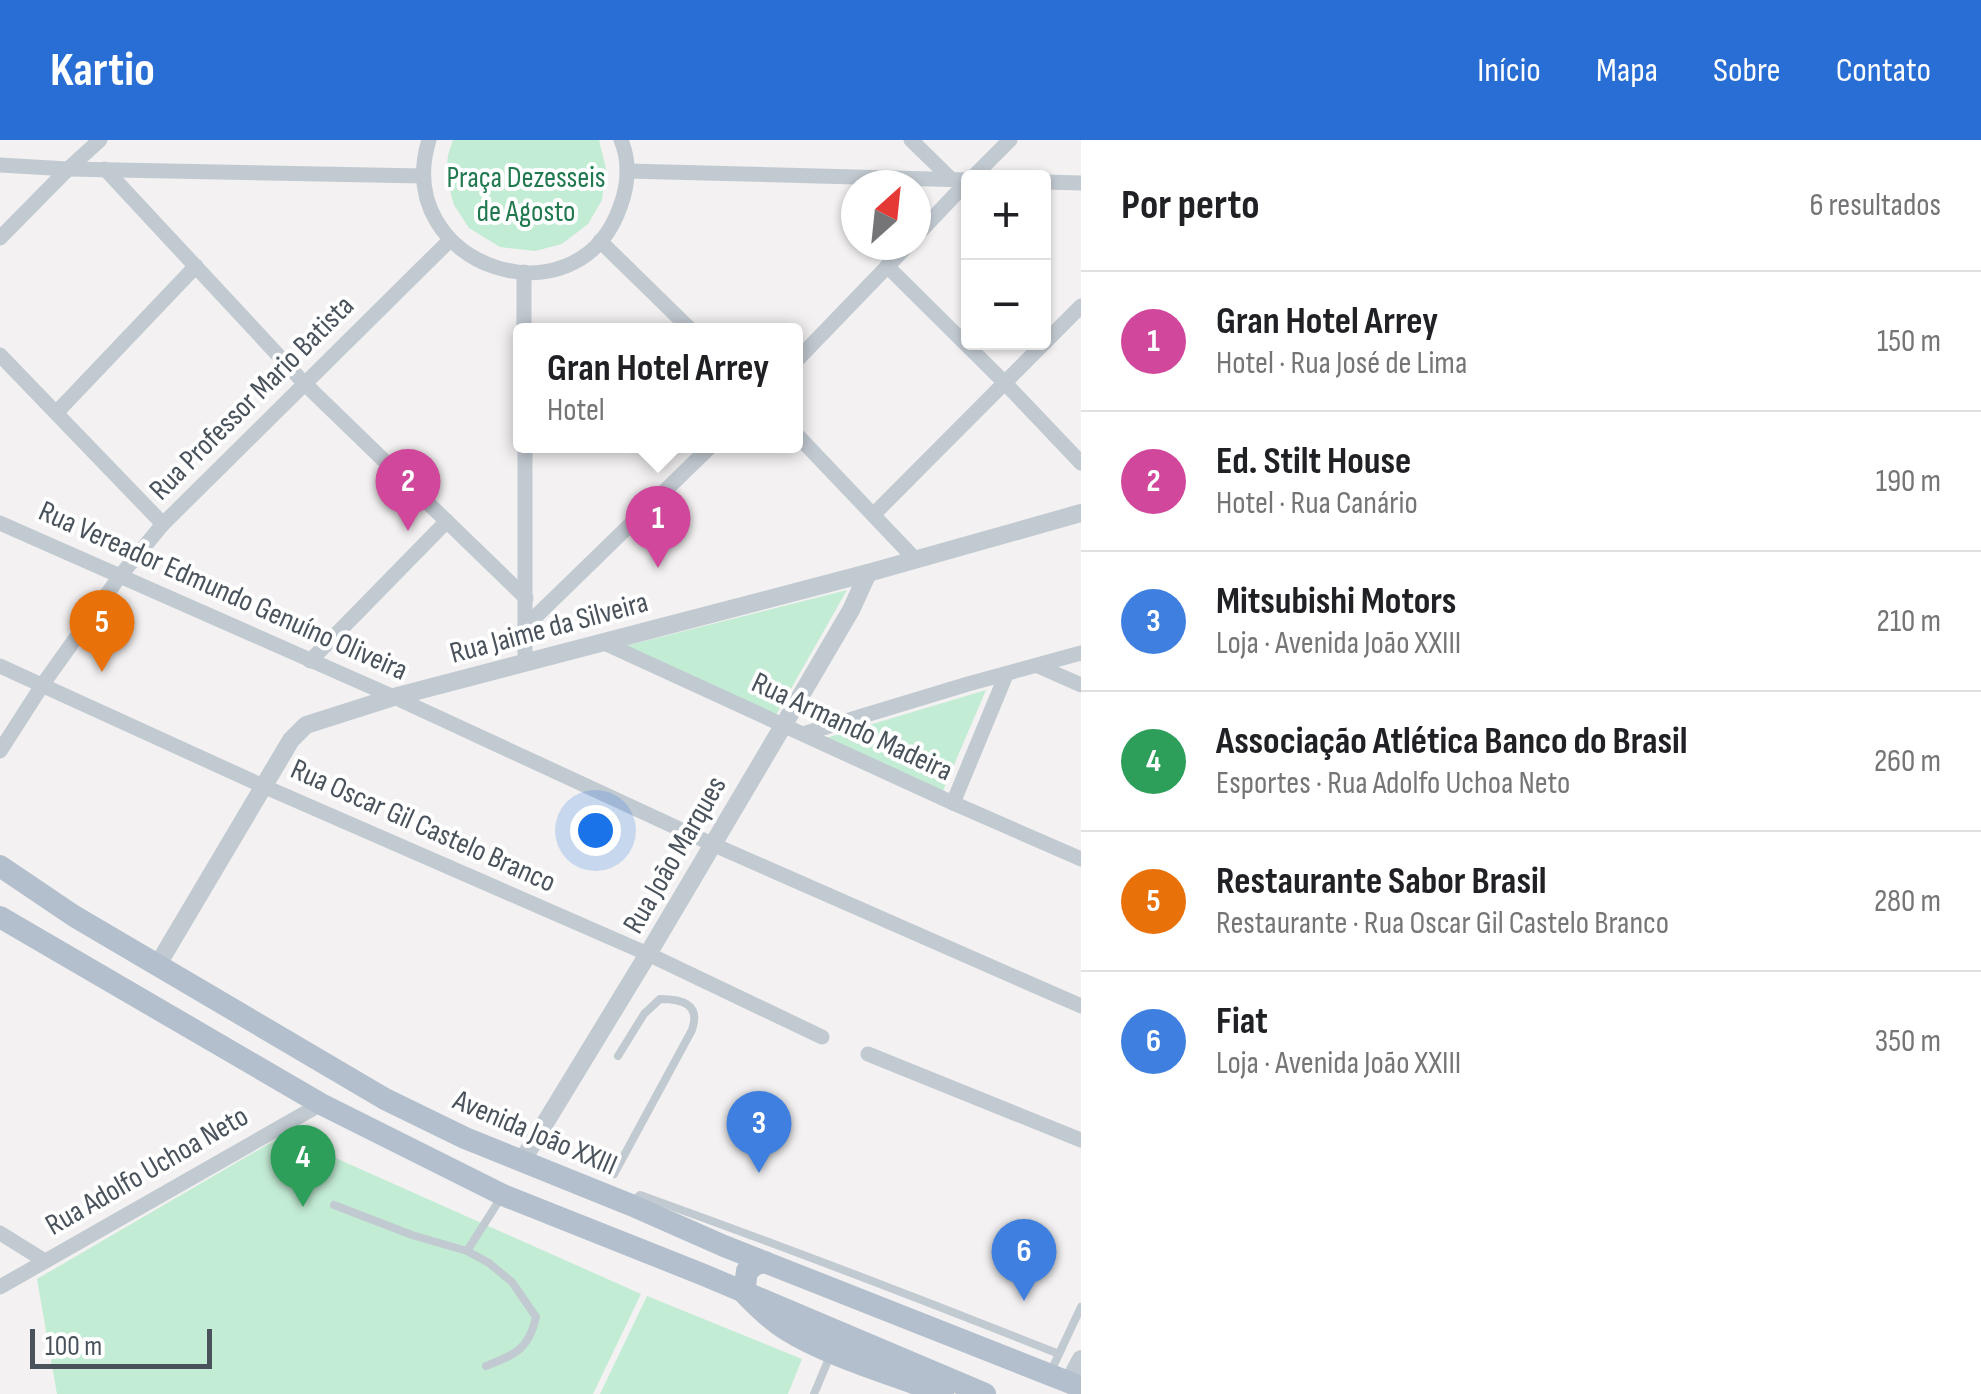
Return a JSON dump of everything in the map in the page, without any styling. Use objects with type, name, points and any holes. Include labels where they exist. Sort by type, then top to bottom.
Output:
[{"type":"main road","name":"Avenida João XXIII","points":[[0,866],[157,966],[385,1099],[465,1138],[631,1205],[727,1236],[887,1310],[1064,1375]]},
{"type":"main road","points":[[8,921],[32,908],[40,893]]},
{"type":"main road","points":[[49,945],[55,926],[74,916]]},
{"type":"main road","points":[[8,921],[321,1104],[503,1195],[985,1394]]},
{"type":"main road","points":[[704,1275],[722,1264],[727,1236]]},
{"type":"main road","points":[[761,1253],[756,1264],[746,1270],[744,1292],[763,1312],[785,1329],[832,1352],[943,1394]]},
{"type":"street","points":[[0,238],[100,140]]},
{"type":"street","points":[[429,140],[424,176],[431,211],[450,240],[475,260],[505,272],[537,273],[562,267],[585,255],[617,217],[625,195],[627,171],[621,140]]},
{"type":"street","points":[[912,140],[951,179]]},
{"type":"street","points":[[980,170],[1010,140]]},
{"type":"street","points":[[0,165],[424,176]]},
{"type":"street","points":[[105,169],[305,384],[526,598]]},
{"type":"street","points":[[627,171],[961,180]]},
{"type":"street","points":[[1051,182],[1081,183]]},
{"type":"street","points":[[931,220],[961,189]]},
{"type":"street","name":"Rua Professor Mario Batista","points":[[0,751],[120,576],[163,524],[450,240]]},
{"type":"street","points":[[600,241],[684,323]]},
{"type":"street","points":[[803,355],[894,260]]},
{"type":"street","points":[[57,412],[196,266]]},
{"type":"street","points":[[888,266],[1081,464]]},
{"type":"street","points":[[524,272],[524,323]]},
{"type":"street","points":[[874,514],[1081,306]]},
{"type":"street","points":[[0,354],[163,524]]},
{"type":"street","points":[[803,441],[916,559]]},
{"type":"street","points":[[525,453],[525,661]]},
{"type":"street","points":[[524,626],[704,453]]},
{"type":"street","name":"Rua Jaime da Silveira","points":[[157,966],[291,740],[306,725],[394,696],[868,573],[1081,513]]},
{"type":"street","points":[[310,661],[447,521]]},
{"type":"street","name":"Rua Vereador Edmundo Genuíno Oliveira","points":[[0,523],[1081,1006]]},
{"type":"street","name":"Rua João Marques","points":[[522,1161],[783,726],[868,573]]},
{"type":"street","name":"Rua Armando Madeira","points":[[602,642],[1081,859]]},
{"type":"street","points":[[803,734],[1081,654]]},
{"type":"street","name":"Rua Oscar Gil Castelo Branco","points":[[0,666],[648,954],[822,1037]]},
{"type":"street","points":[[1038,666],[1081,686]]},
{"type":"street","points":[[953,803],[1006,675]]},
{"type":"street","points":[[868,1054],[1081,1140]]},
{"type":"street","name":"Rua Adolfo Uchoa Neto","points":[[0,1287],[321,1104]]},
{"type":"street","points":[[0,1233],[45,1260]]},
{"type":"street","points":[[1064,1375],[1081,1358]]},
{"type":"lane","points":[[614,1174],[692,1030],[696,1019],[691,1007],[676,998],[660,999],[644,1014],[618,1056]]},
{"type":"lane","points":[[467,1251],[503,1195]]},
{"type":"lane","points":[[334,1205],[467,1251],[512,1282],[536,1317],[518,1353],[486,1366]]},
{"type":"lane","points":[[761,1253],[910,1295],[1064,1375],[1081,1307]]},
{"type":"lane","points":[[887,1310],[910,1295]]},
{"type":"lane","points":[[814,1394],[832,1352]]},
{"type":"green space","name":"Praça Dezesseis de Agosto","points":[[453,140],[599,140],[606,169],[602,200],[588,224],[562,244],[535,251],[500,247],[469,228],[454,205],[446,177]]},
{"type":"green space","points":[[847,590],[775,717],[625,646]]},
{"type":"green space","points":[[986,690],[942,793],[819,740]]},
{"type":"green space","points":[[284,1135],[641,1294],[593,1394],[57,1394],[37,1279]]},
{"type":"green space","points":[[647,1296],[802,1359],[788,1394],[600,1394]]},
{"type":"place","name":"Ed. Stilt House","points":[[408,531]]},
{"type":"place","name":"Gran Hotel Arrey","points":[[658,568]]},
{"type":"place","name":"Restaurante Sabor Brasil","points":[[102,672]]},
{"type":"place","name":"Mitsubishi Motors","points":[[759,1173]]},
{"type":"place","name":"Associação Atlética Banco do Brasil","points":[[303,1207]]},
{"type":"place","name":"Fiat","points":[[1024,1301]]}]
